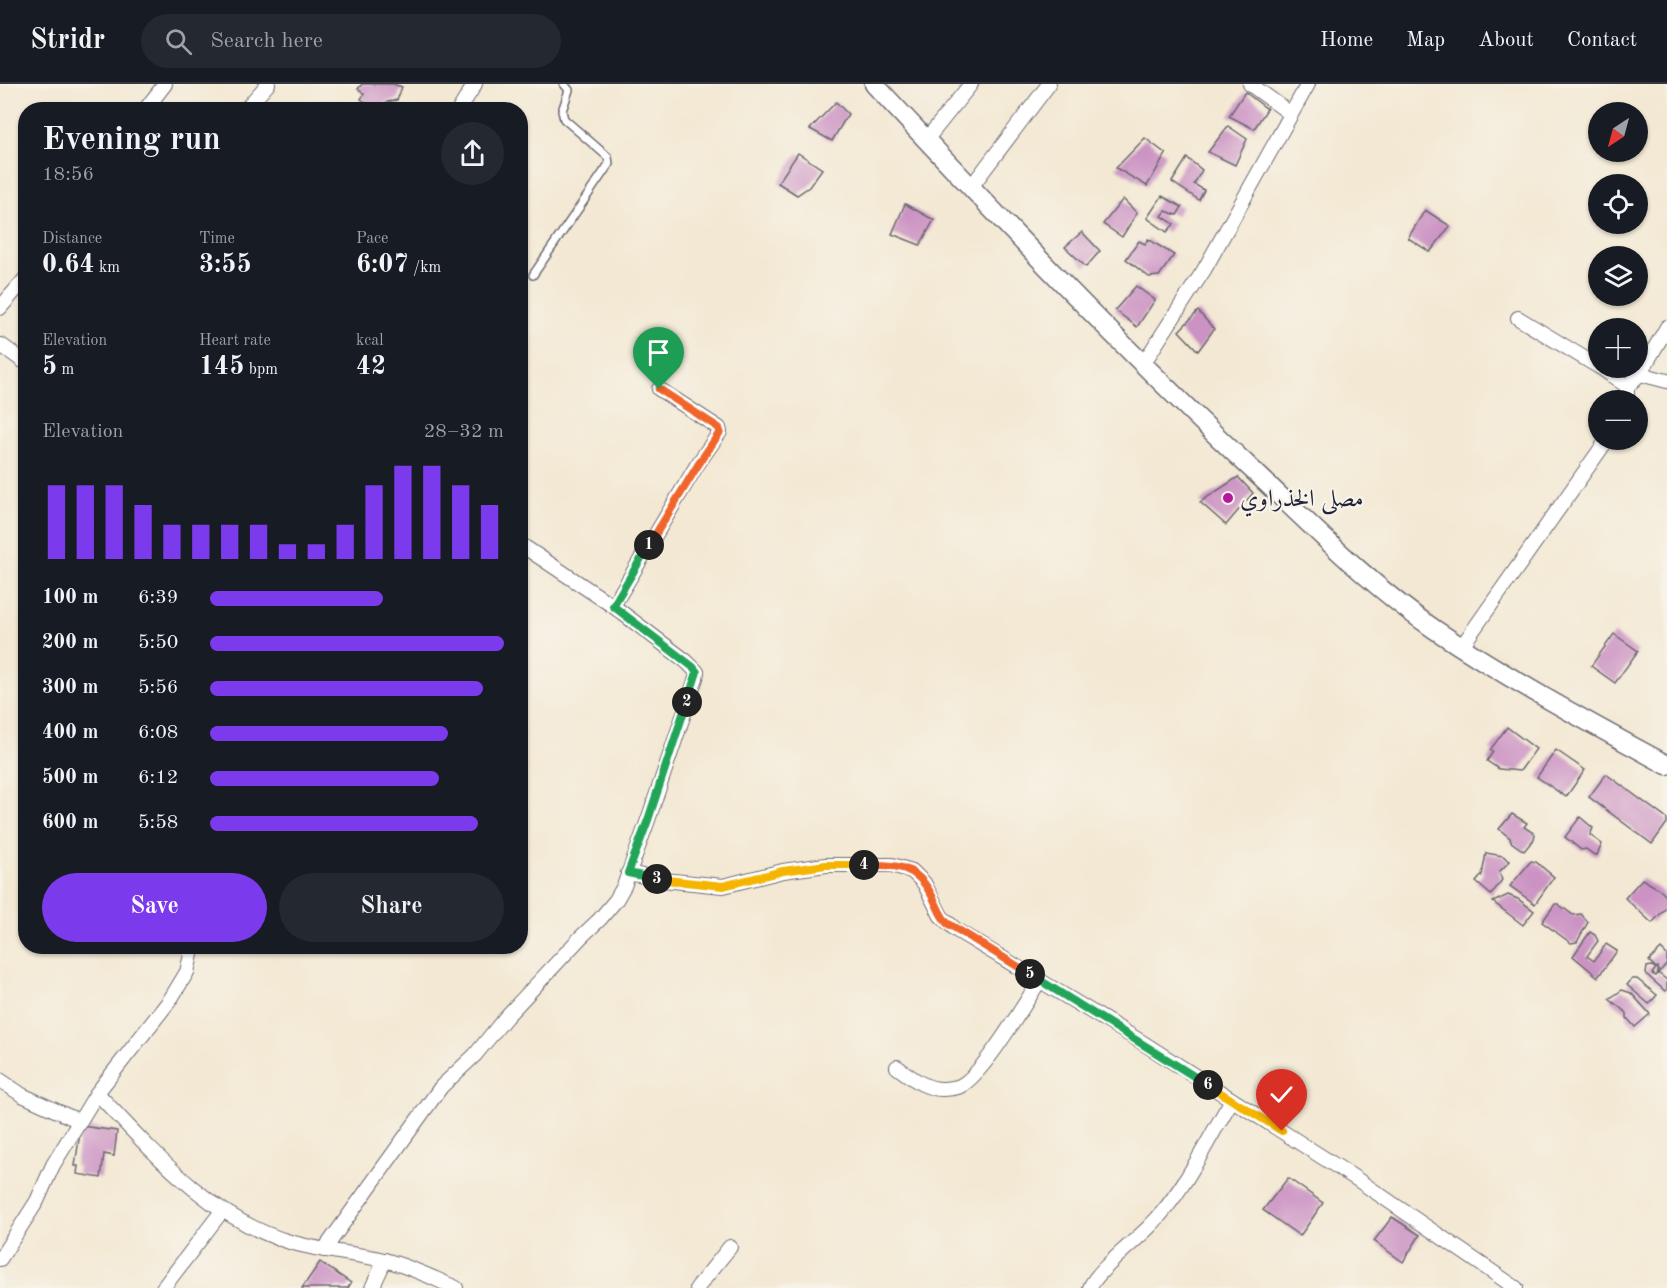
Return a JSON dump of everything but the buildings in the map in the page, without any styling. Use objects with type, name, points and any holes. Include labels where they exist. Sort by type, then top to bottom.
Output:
[{"type":"street","points":[[151,102],[165,84]]},
{"type":"street","points":[[252,102],[268,84]]},
{"type":"street","points":[[464,102],[475,84]]},
{"type":"street","points":[[874,84],[1143,364],[1203,424],[1360,571],[1426,622],[1462,646],[1559,705],[1667,765]]},
{"type":"street","points":[[926,140],[971,84]]},
{"type":"street","points":[[971,187],[1049,84]]},
{"type":"street","points":[[1250,84],[1291,114]]},
{"type":"street","points":[[1143,364],[1199,278],[1308,84]]},
{"type":"street","points":[[0,308],[18,287]]},
{"type":"street","points":[[1518,318],[1588,360]]},
{"type":"street","points":[[1648,360],[1667,327]]},
{"type":"street","points":[[1,345],[18,357]]},
{"type":"street","points":[[1648,376],[1667,381]]},
{"type":"street","points":[[1611,378],[1624,390]]},
{"type":"street","points":[[613,606],[691,475],[720,432],[719,428],[659,389]]},
{"type":"street","points":[[1462,646],[1600,450]]},
{"type":"street","points":[[324,1250],[441,1088],[475,1055],[506,1017],[605,914],[624,886],[697,672],[687,661],[613,606],[528,549]]},
{"type":"street","points":[[628,873],[663,880],[723,886],[783,871],[826,865],[892,865],[912,871],[924,883],[947,923],[1355,1178],[1516,1288]]},
{"type":"street","points":[[0,1259],[37,1200],[53,1165],[79,1121],[97,1094],[170,1000],[187,972],[191,954]]},
{"type":"street","points":[[897,1067],[924,1085],[941,1089],[960,1086],[976,1072],[1004,1036],[1040,980]]},
{"type":"street","points":[[0,1080],[22,1095],[79,1121]]},
{"type":"street","points":[[97,1094],[159,1158],[222,1210],[269,1235],[290,1243],[385,1260],[456,1288]]},
{"type":"street","points":[[1090,1288],[1091,1283],[1102,1271],[1152,1224],[1179,1191],[1232,1100]]},
{"type":"street","points":[[163,1288],[222,1210]]},
{"type":"street","points":[[697,1288],[730,1247]]},
{"type":"street","points":[[372,1288],[385,1260]]},
{"type":"lane","points":[[533,275],[609,164],[608,157],[564,119],[562,111],[569,90],[564,84]]},
{"type":"place","name":"مصلى الخذراوي","points":[[1228,498]]},
{"type":"route","points":[[659,389],[719,428],[720,435],[666,516],[613,606],[687,661],[697,672],[628,873],[663,880],[723,886],[783,871],[826,865],[892,865],[912,871],[932,895],[941,916],[956,930],[1140,1041],[1282,1131]]}]
